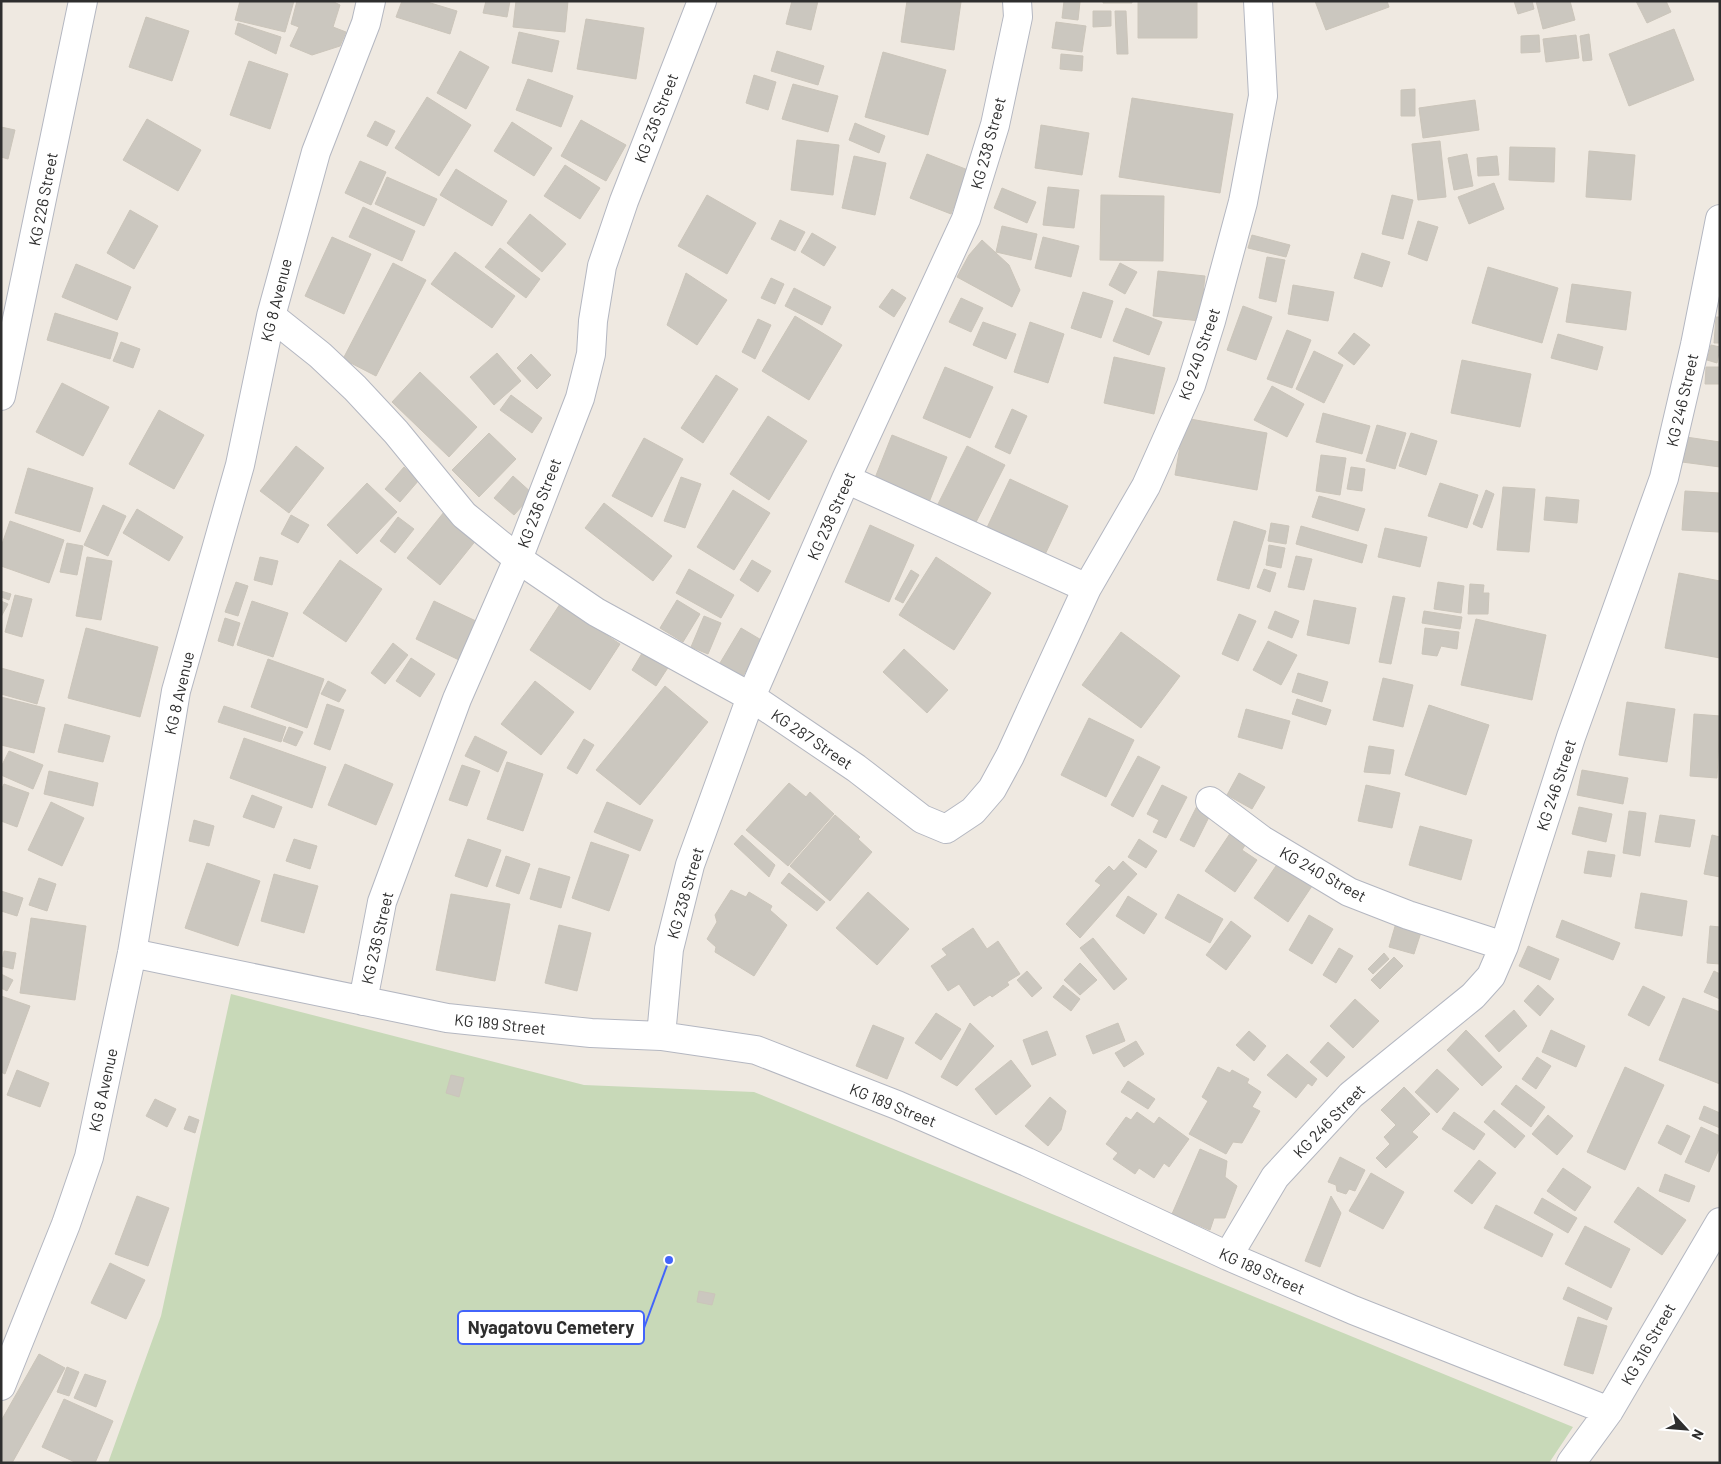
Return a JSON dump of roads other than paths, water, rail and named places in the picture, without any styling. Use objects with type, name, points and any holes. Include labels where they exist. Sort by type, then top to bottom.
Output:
[{"type":"street","name":"KG 226 Street","points":[[1,396],[82,1]]},
{"type":"street","name":"KG 8 Avenue","points":[[1,1386],[66,1224],[89,1157],[132,953],[176,690],[240,465],[271,316],[316,152],[366,23],[371,1]]},
{"type":"street","name":"KG 236 Street","points":[[363,1002],[382,902],[457,699],[518,559],[580,398],[591,354],[592,321],[602,266],[624,201],[702,1]]},
{"type":"street","name":"KG 238 Street","points":[[661,1036],[669,949],[690,865],[752,697],[846,479],[966,220],[996,125],[1018,17],[1017,1]]},
{"type":"street","name":"KG 240 Street","points":[[1046,679],[1087,588],[1146,486],[1190,385],[1211,321],[1243,202],[1263,96],[1258,1]]},
{"type":"street","name":"KG 246 Street","points":[[1228,1256],[1275,1176],[1351,1095],[1473,996],[1491,976],[1504,946],[1571,737],[1664,478],[1695,345],[1720,219]]},
{"type":"street","name":"KG 287 Street","points":[[271,316],[320,355],[355,388],[396,432],[464,516],[518,559],[596,612],[752,697],[856,768],[922,819],[946,829],[973,811],[992,789],[1010,756],[1046,679]]},
{"type":"street","points":[[846,479],[1087,588]]},
{"type":"street","name":"KG 240 Street","points":[[1210,801],[1262,840],[1349,892],[1408,916],[1504,946]]},
{"type":"street","name":"KG 189 Street","points":[[132,953],[447,1018],[591,1033],[661,1036],[756,1050],[897,1105],[1018,1158],[1228,1256],[1353,1310],[1609,1411]]},
{"type":"street","name":"KG 316 Street","points":[[1571,1463],[1609,1411],[1720,1222]]},
{"type":"place","name":"Nyagatovu Cemetery","points":[[669,1260]]}]
